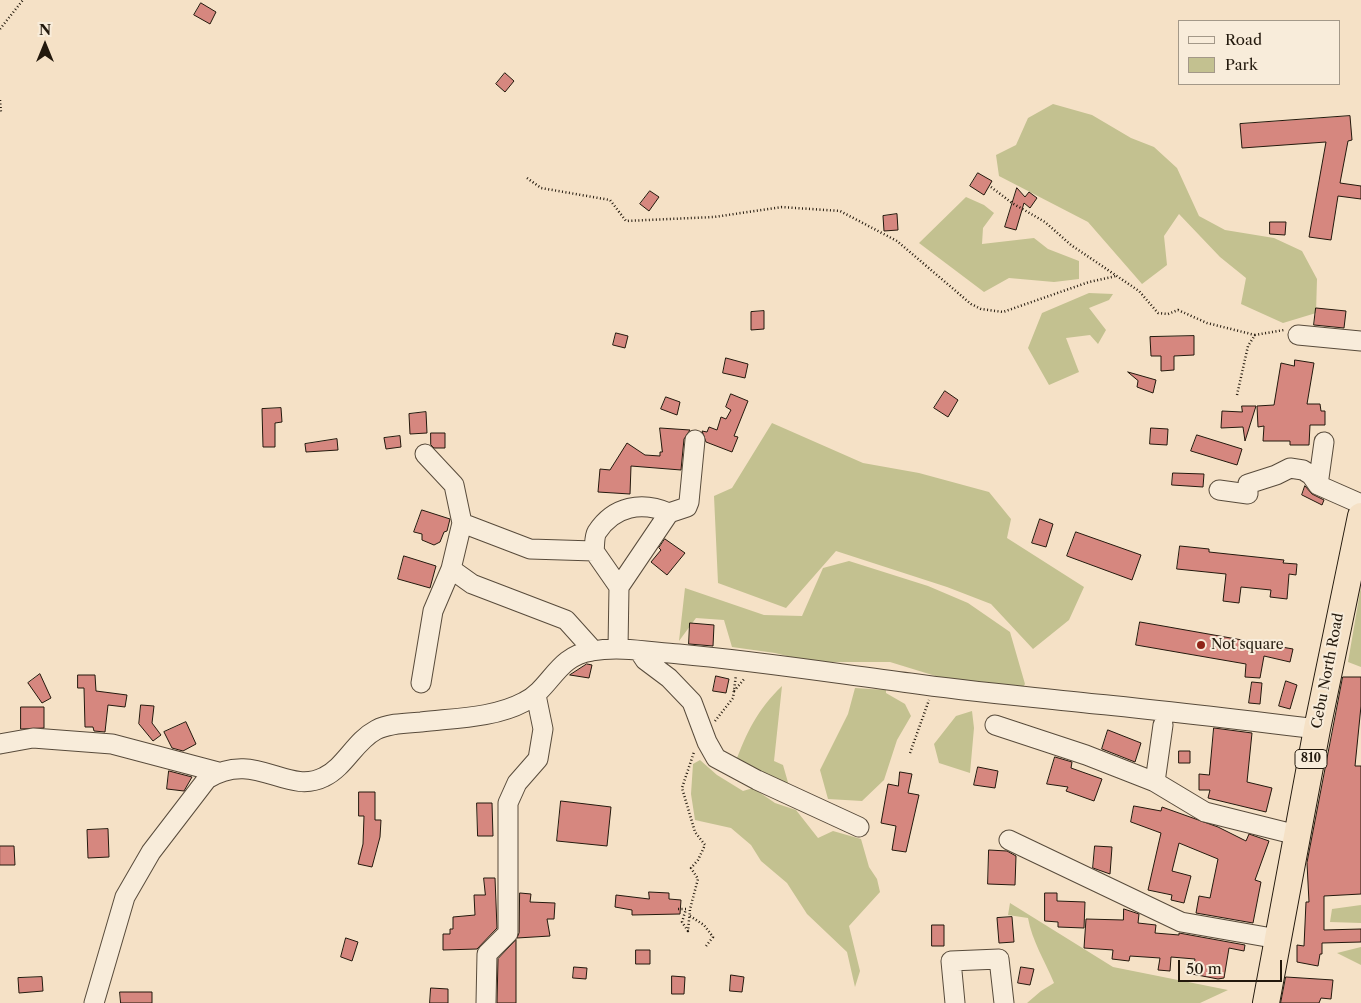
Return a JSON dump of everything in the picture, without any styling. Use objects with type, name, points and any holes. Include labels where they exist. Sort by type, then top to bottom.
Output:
[{"type":"highway","name":"Cebu North Road","points":[[1266,1003],[1317,729],[1361,516]]},
{"type":"street","points":[[1298,335],[1361,341]]},
{"type":"street","points":[[619,587],[594,551],[596,533],[617,511],[644,506],[669,512],[687,507],[695,440]]},
{"type":"street","points":[[1318,485],[1324,442]]},
{"type":"street","points":[[421,683],[434,611],[451,569],[462,523],[454,485],[425,454]]},
{"type":"street","points":[[1220,490],[1248,494],[1248,484],[1276,476],[1290,468],[1303,470],[1311,475],[1318,485],[1361,504]]},
{"type":"street","points":[[618,648],[619,587],[669,512]]},
{"type":"street","points":[[462,523],[530,549],[594,551]]},
{"type":"street","points":[[451,569],[472,584],[566,620],[593,650]]},
{"type":"street","points":[[94,1003],[125,897],[151,852],[207,779],[218,772],[232,768],[248,768],[296,781],[323,778],[334,771],[362,740],[377,730],[396,724],[479,716],[522,704],[536,695],[567,660],[579,653],[618,648],[743,666],[1317,729]]},
{"type":"street","points":[[639,651],[645,660],[669,678],[692,702],[704,734],[716,758],[759,781],[859,827]]},
{"type":"street","points":[[486,1003],[487,954],[508,933],[508,803],[518,783],[538,758],[540,751],[543,729],[536,695]]},
{"type":"street","points":[[994,725],[1086,755],[1155,782],[1205,812],[1297,835]]},
{"type":"street","points":[[1155,782],[1163,725]]},
{"type":"street","points":[[0,744],[33,738],[112,744],[218,772]]},
{"type":"street","points":[[1008,840],[1181,922],[1278,939]]},
{"type":"street","points":[[955,1003],[951,961],[999,959],[1004,1003]]},
{"type":"path","points":[[0,28],[23,0]]},
{"type":"path","points":[[0,100],[0,113]]},
{"type":"path","points":[[527,178],[541,188],[610,200],[626,221],[714,217],[782,207],[840,211],[897,241],[971,304],[981,309],[1003,312],[1089,282],[1116,276]]},
{"type":"path","points":[[991,187],[1012,203],[1045,222],[1071,246],[1139,291],[1158,313],[1168,314],[1178,310],[1207,322],[1255,335],[1282,329],[1298,335]]},
{"type":"path","points":[[1237,394],[1248,346],[1255,335]]},
{"type":"path","points":[[678,909],[686,909],[682,922],[688,931],[698,880],[691,868],[698,860],[704,845],[695,832],[682,788],[693,755],[704,734],[733,698],[743,666]]},
{"type":"path","points":[[734,692],[743,666]]},
{"type":"path","points":[[910,753],[934,687]]},
{"type":"path","points":[[690,916],[704,924],[713,937],[706,946]]},
{"type":"green space","points":[[1053,104],[1092,115],[1131,138],[1154,147],[1177,168],[1199,216],[1225,230],[1274,238],[1302,251],[1317,279],[1316,313],[1283,323],[1241,304],[1246,278],[1220,257],[1179,214],[1164,236],[1167,265],[1142,284],[1088,222],[999,176],[996,155],[1016,145],[1028,118]]},
{"type":"green space","points":[[966,197],[984,205],[994,213],[983,228],[982,244],[1034,238],[1048,249],[1079,261],[1079,279],[1054,282],[1009,278],[984,292],[919,243]]},
{"type":"green space","points":[[1089,293],[1113,294],[1109,300],[1089,308],[1106,330],[1098,344],[1090,335],[1066,338],[1079,372],[1049,385],[1028,348],[1042,313]]},
{"type":"green space","points":[[772,423],[863,463],[919,473],[989,492],[1011,519],[1007,538],[1084,587],[1069,620],[1033,649],[991,604],[947,587],[836,551],[786,608],[718,583],[714,496],[732,488]]},
{"type":"green space","points":[[849,561],[928,586],[968,603],[1010,632],[1025,684],[1018,695],[965,685],[890,662],[811,662],[775,653],[732,647],[724,620],[696,618],[679,641],[685,588],[764,615],[802,616],[823,568]]},
{"type":"green space","points":[[1361,586],[1361,667],[1348,662]]},
{"type":"green space","points":[[782,686],[774,761],[783,765],[789,786],[735,764],[759,713]]},
{"type":"green space","points":[[855,688],[886,690],[886,693],[905,704],[911,716],[897,740],[884,780],[862,801],[828,799],[820,770],[848,714]]},
{"type":"green space","points":[[972,711],[974,728],[970,773],[939,763],[934,744],[956,716]]},
{"type":"green space","points":[[700,760],[717,775],[743,791],[753,788],[775,803],[796,810],[818,838],[833,831],[861,839],[869,867],[877,879],[880,892],[849,926],[860,971],[855,987],[847,952],[807,914],[787,883],[761,861],[751,845],[731,828],[695,820],[691,794],[693,764]]},
{"type":"green space","points":[[1010,903],[1113,967],[1228,990],[1200,1003],[1027,1003],[1054,983],[1036,943],[1028,918],[1008,915]]},
{"type":"green space","points":[[1361,905],[1361,923],[1330,922],[1332,909]]},
{"type":"green space","points":[[1361,947],[1361,965],[1337,953]]},
{"type":"building","points":[[201,3],[216,12],[210,24],[194,15]]},
{"type":"building","points":[[505,73],[514,81],[505,92],[496,84]]},
{"type":"building","points":[[1350,116],[1352,140],[1348,141],[1340,183],[1361,186],[1361,199],[1338,196],[1331,240],[1309,237],[1326,142],[1242,148],[1240,124]]},
{"type":"building","points":[[978,173],[992,181],[984,195],[970,186]]},
{"type":"building","points":[[1017,188],[1025,197],[1029,192],[1037,198],[1030,208],[1024,203],[1016,230],[1005,227]]},
{"type":"building","points":[[650,191],[659,197],[649,211],[640,204]]},
{"type":"building","points":[[897,214],[898,230],[884,231],[883,216]]},
{"type":"building","points":[[1270,222],[1286,222],[1285,235],[1270,234]]},
{"type":"building","points":[[1316,308],[1346,311],[1344,328],[1314,325]]},
{"type":"building","points":[[764,311],[764,329],[751,330],[751,312]]},
{"type":"building","points":[[616,333],[628,336],[625,348],[613,345]]},
{"type":"building","points":[[1194,336],[1194,355],[1174,356],[1174,370],[1161,371],[1161,356],[1151,356],[1150,337]]},
{"type":"building","points":[[726,358],[748,364],[745,378],[723,373]]},
{"type":"building","points":[[1295,360],[1314,363],[1307,404],[1320,404],[1321,411],[1325,411],[1325,425],[1310,425],[1309,445],[1290,445],[1290,441],[1263,441],[1264,426],[1258,427],[1257,406],[1274,405],[1281,363],[1294,366]]},
{"type":"building","points":[[1128,372],[1156,380],[1153,393],[1137,387],[1138,381]]},
{"type":"building","points":[[945,391],[958,400],[948,417],[934,408]]},
{"type":"building","points":[[731,394],[748,401],[734,436],[738,437],[732,452],[706,442],[702,431],[707,432],[709,427],[717,430],[721,417],[726,419],[731,410],[726,407]]},
{"type":"building","points":[[666,397],[680,402],[677,415],[661,409]]},
{"type":"building","points":[[1242,406],[1256,406],[1245,441],[1243,427],[1221,428],[1222,411],[1242,412]]},
{"type":"building","points":[[281,408],[282,422],[275,423],[275,447],[263,447],[262,409]]},
{"type":"building","points":[[426,412],[427,433],[410,434],[409,414]]},
{"type":"building","points":[[660,428],[690,430],[684,439],[681,470],[631,466],[630,494],[598,492],[600,469],[610,470],[627,443],[645,455],[660,456],[660,452],[662,452]]},
{"type":"building","points":[[1151,428],[1168,429],[1167,445],[1150,444]]},
{"type":"building","points":[[431,433],[445,433],[445,448],[434,448],[431,445]]},
{"type":"building","points":[[1197,435],[1242,449],[1237,465],[1191,451]]},
{"type":"building","points":[[400,436],[401,447],[386,449],[384,438]]},
{"type":"building","points":[[337,439],[338,450],[306,452],[305,444]]},
{"type":"building","points":[[1173,473],[1204,474],[1203,487],[1172,485]]},
{"type":"building","points":[[1305,486],[1312,494],[1324,500],[1322,505],[1302,495]]},
{"type":"building","points":[[422,510],[450,519],[447,531],[444,532],[440,542],[434,545],[422,540],[422,534],[414,532]]},
{"type":"building","points":[[1040,519],[1053,524],[1046,547],[1032,543]]},
{"type":"building","points":[[1076,532],[1141,555],[1132,580],[1067,556]]},
{"type":"building","points":[[665,539],[685,553],[667,575],[651,562],[661,550],[659,548]]},
{"type":"building","points":[[1180,546],[1209,549],[1209,552],[1284,560],[1283,563],[1297,564],[1296,575],[1289,574],[1287,599],[1270,597],[1271,590],[1241,587],[1239,603],[1223,601],[1226,574],[1177,569]]},
{"type":"building","points":[[404,556],[436,566],[430,588],[398,579]]},
{"type":"building","name":"Not square","points":[[1140,622],[1293,649],[1290,662],[1264,656],[1260,678],[1245,677],[1246,664],[1136,645]]},
{"type":"building","points":[[690,623],[714,625],[713,646],[689,644]]},
{"type":"building","points":[[587,664],[592,665],[589,678],[570,675]]},
{"type":"building","points":[[40,674],[51,698],[42,703],[28,683]]},
{"type":"building","points":[[78,675],[95,675],[96,691],[127,695],[125,707],[108,705],[105,732],[94,731],[93,727],[85,727],[84,688],[78,688]]},
{"type":"building","points":[[716,676],[729,679],[726,693],[713,691]]},
{"type":"building","points":[[1343,677],[1361,677],[1361,706],[1355,766],[1361,766],[1361,894],[1324,896],[1324,930],[1361,929],[1361,942],[1322,943],[1322,954],[1320,954],[1318,966],[1297,962],[1297,945],[1304,946],[1306,902],[1309,902],[1307,863]]},
{"type":"building","points":[[1286,681],[1297,685],[1290,709],[1279,706]]},
{"type":"building","points":[[1252,682],[1262,683],[1260,704],[1249,703]]},
{"type":"building","points":[[141,705],[154,706],[152,723],[161,735],[153,741],[139,724]]},
{"type":"building","points":[[21,707],[44,707],[44,728],[21,729]]},
{"type":"building","points":[[186,722],[196,744],[183,751],[172,748],[164,732]]},
{"type":"building","points":[[1214,728],[1252,733],[1247,782],[1272,788],[1266,812],[1208,798],[1210,790],[1199,790],[1199,774],[1209,775]]},
{"type":"building","points":[[1108,730],[1141,743],[1135,762],[1102,749]]},
{"type":"building","points":[[1179,751],[1190,751],[1190,763],[1179,763]]},
{"type":"building","points":[[1055,757],[1072,762],[1071,768],[1102,779],[1094,801],[1066,791],[1068,787],[1047,784]]},
{"type":"building","points":[[978,767],[998,771],[995,788],[974,785]]},
{"type":"building","points":[[169,771],[192,777],[184,791],[167,789]]},
{"type":"building","points":[[900,772],[912,774],[908,793],[919,795],[906,852],[892,850],[896,826],[881,823],[888,784],[898,786]]},
{"type":"building","points":[[359,792],[375,792],[375,820],[381,820],[380,837],[372,867],[358,864],[363,844],[364,816],[359,816]]},
{"type":"building","points":[[561,801],[611,807],[607,846],[557,841]]},
{"type":"building","points":[[477,803],[492,803],[493,836],[478,836]]},
{"type":"building","points":[[1134,806],[1161,811],[1162,807],[1218,827],[1246,841],[1249,834],[1269,841],[1255,880],[1261,882],[1253,923],[1196,913],[1199,896],[1210,898],[1218,859],[1179,843],[1172,871],[1191,876],[1184,903],[1171,900],[1172,895],[1148,890],[1161,833],[1131,822]]},
{"type":"building","points":[[108,829],[109,857],[88,858],[87,830]]},
{"type":"building","points":[[0,846],[14,846],[15,865],[0,865]]},
{"type":"building","points":[[1095,846],[1112,847],[1110,874],[1093,868]]},
{"type":"building","points":[[989,850],[1007,851],[1016,856],[1015,885],[988,884]]},
{"type":"building","points":[[484,878],[495,878],[497,928],[477,949],[443,950],[443,934],[450,934],[450,929],[453,929],[453,917],[475,915],[474,895],[485,895]]},
{"type":"building","points":[[649,892],[669,893],[669,899],[681,900],[680,914],[632,915],[632,910],[615,907],[616,895],[649,899]]},
{"type":"building","points":[[520,893],[531,894],[530,902],[555,903],[554,919],[547,919],[550,936],[517,938],[519,933]]},
{"type":"building","points":[[1045,893],[1057,893],[1057,901],[1085,902],[1084,928],[1058,927],[1058,922],[1045,921]]},
{"type":"building","points":[[1124,909],[1139,914],[1138,923],[1156,925],[1155,933],[1179,935],[1179,933],[1245,945],[1244,951],[1229,948],[1224,978],[1218,979],[1192,974],[1195,959],[1171,957],[1170,971],[1158,970],[1160,958],[1130,956],[1129,961],[1112,959],[1113,950],[1084,948],[1086,919],[1123,920]]},
{"type":"building","points":[[1012,917],[1014,942],[999,943],[997,918]]},
{"type":"building","points":[[932,925],[944,925],[944,946],[932,946]]},
{"type":"building","points":[[346,938],[358,942],[352,961],[341,957]]},
{"type":"building","points":[[516,940],[516,1003],[497,1003],[498,959]]},
{"type":"building","points":[[636,950],[650,950],[650,964],[636,964]]},
{"type":"building","points":[[574,967],[587,968],[586,979],[573,978]]},
{"type":"building","points":[[1021,967],[1034,969],[1030,985],[1018,983]]},
{"type":"building","points":[[731,975],[744,977],[742,992],[730,991]]},
{"type":"building","points":[[672,976],[685,977],[684,994],[672,994]]},
{"type":"building","points":[[42,977],[43,991],[19,993],[18,978]]},
{"type":"building","points":[[1286,977],[1333,980],[1331,999],[1321,998],[1319,1003],[1281,1003]]},
{"type":"building","points":[[431,988],[448,989],[448,1003],[430,1003]]},
{"type":"building","points":[[120,992],[152,992],[152,1003],[121,1003]]},
{"type":"place","name":"Not square","points":[[1201,645]]}]
